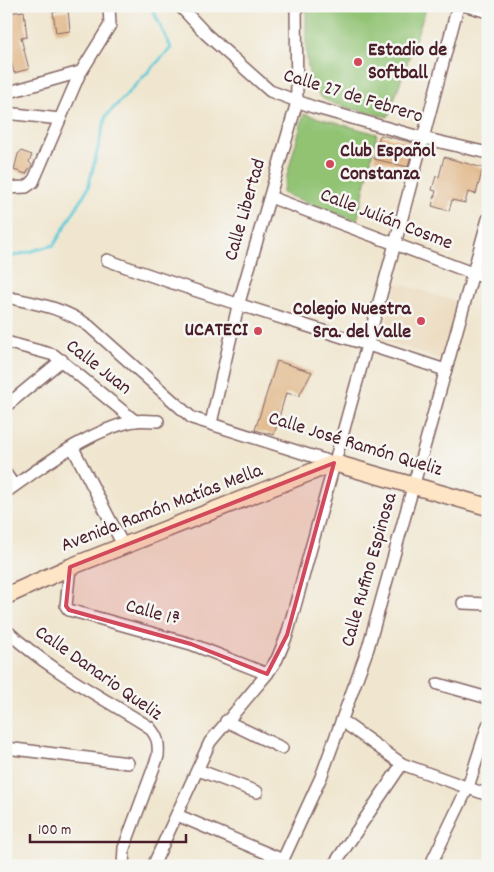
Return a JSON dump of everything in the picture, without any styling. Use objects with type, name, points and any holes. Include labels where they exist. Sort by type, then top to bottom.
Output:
[{"type":"street","points":[[6,188],[26,187],[33,182],[80,72],[110,25],[109,6]]},
{"type":"street","name":"Calle 27 de Febrero","points":[[180,6],[262,85],[297,102],[423,138],[488,153]]},
{"type":"street","name":"Calle Libertad","points":[[211,423],[238,306],[297,102],[296,6]]},
{"type":"street","points":[[153,866],[210,742],[267,674],[287,636],[368,344],[458,6]]},
{"type":"street","points":[[467,6],[488,12]]},
{"type":"street","points":[[6,93],[80,72]]},
{"type":"street","points":[[6,113],[60,119]]},
{"type":"street","name":"Calle Julián Cosme","points":[[270,197],[488,279]]},
{"type":"street","name":"Calle Rufino Espinosa","points":[[282,863],[321,777],[368,648],[488,218]]},
{"type":"street","points":[[107,260],[238,306],[368,344],[445,370]]},
{"type":"street","name":"Calle José Ramón Queliz","points":[[6,297],[60,308],[75,316],[192,418],[334,463],[488,508]]},
{"type":"street","name":"Calle Juan","points":[[6,342],[46,352],[62,360],[135,421]]},
{"type":"street","points":[[6,406],[62,360]]},
{"type":"street","points":[[6,474],[10,489],[98,434],[135,421],[158,421]]},
{"type":"street","points":[[73,448],[124,547]]},
{"type":"street","name":"Avenida Ramón Matías Mella","points":[[6,596],[70,567],[334,463]]},
{"type":"street","name":"Calle 1ª","points":[[70,567],[66,606],[69,610],[191,644],[267,674]]},
{"type":"street","points":[[463,602],[488,604]]},
{"type":"street","name":"Calle Danario Queliz","points":[[6,630],[58,671],[149,727],[155,734],[158,743],[158,756],[124,848],[123,866]]},
{"type":"street","points":[[438,684],[488,698]]},
{"type":"street","points":[[226,721],[282,748]]},
{"type":"street","points":[[342,721],[402,764],[488,795]]},
{"type":"street","points":[[430,866],[468,787],[488,725]]},
{"type":"street","points":[[6,748],[128,763]]},
{"type":"street","points":[[333,866],[402,764]]},
{"type":"street","points":[[198,770],[257,792]]},
{"type":"street","points":[[177,815],[282,863]]},
{"type":"highlighted area","points":[[334,463],[287,635],[267,674],[191,644],[69,610],[66,606],[70,567]]},
{"type":"shaded area","name":"Colegio Nuestra Sra. del Valle","points":[[397,283],[461,303],[444,361],[382,340]]},
{"type":"green space","name":"Estadio de Softball","points":[[306,6],[427,6],[388,117],[338,105],[324,99],[317,92],[308,70]]},
{"type":"green space","name":"Club Español Constanza","points":[[304,114],[377,134],[357,221],[282,193]]},
{"type":"building","points":[[68,10],[70,31],[56,33],[53,12]]},
{"type":"building","points":[[24,11],[27,37],[21,38],[29,69],[14,73],[6,41],[6,13]]},
{"type":"building","points":[[380,135],[414,143],[408,167],[374,159]]},
{"type":"building","points":[[21,151],[32,155],[29,162],[32,165],[26,174],[14,170],[18,154]]},
{"type":"building","points":[[444,157],[483,168],[476,194],[468,192],[465,203],[452,200],[449,211],[432,206],[436,191],[432,190],[436,176],[439,177]]},
{"type":"building","points":[[277,361],[312,372],[299,396],[286,393],[274,435],[255,430]]},
{"type":"waterway","points":[[6,258],[54,245],[88,188],[106,116],[171,48],[151,6]]},
{"type":"place","name":"Estadio de Softball","points":[[358,62]]},
{"type":"place","name":"Club Español Constanza","points":[[330,164]]},
{"type":"place","name":"Colegio Nuestra Sra. del Valle","points":[[421,321]]},
{"type":"place","name":"UCATECI","points":[[258,331]]}]
